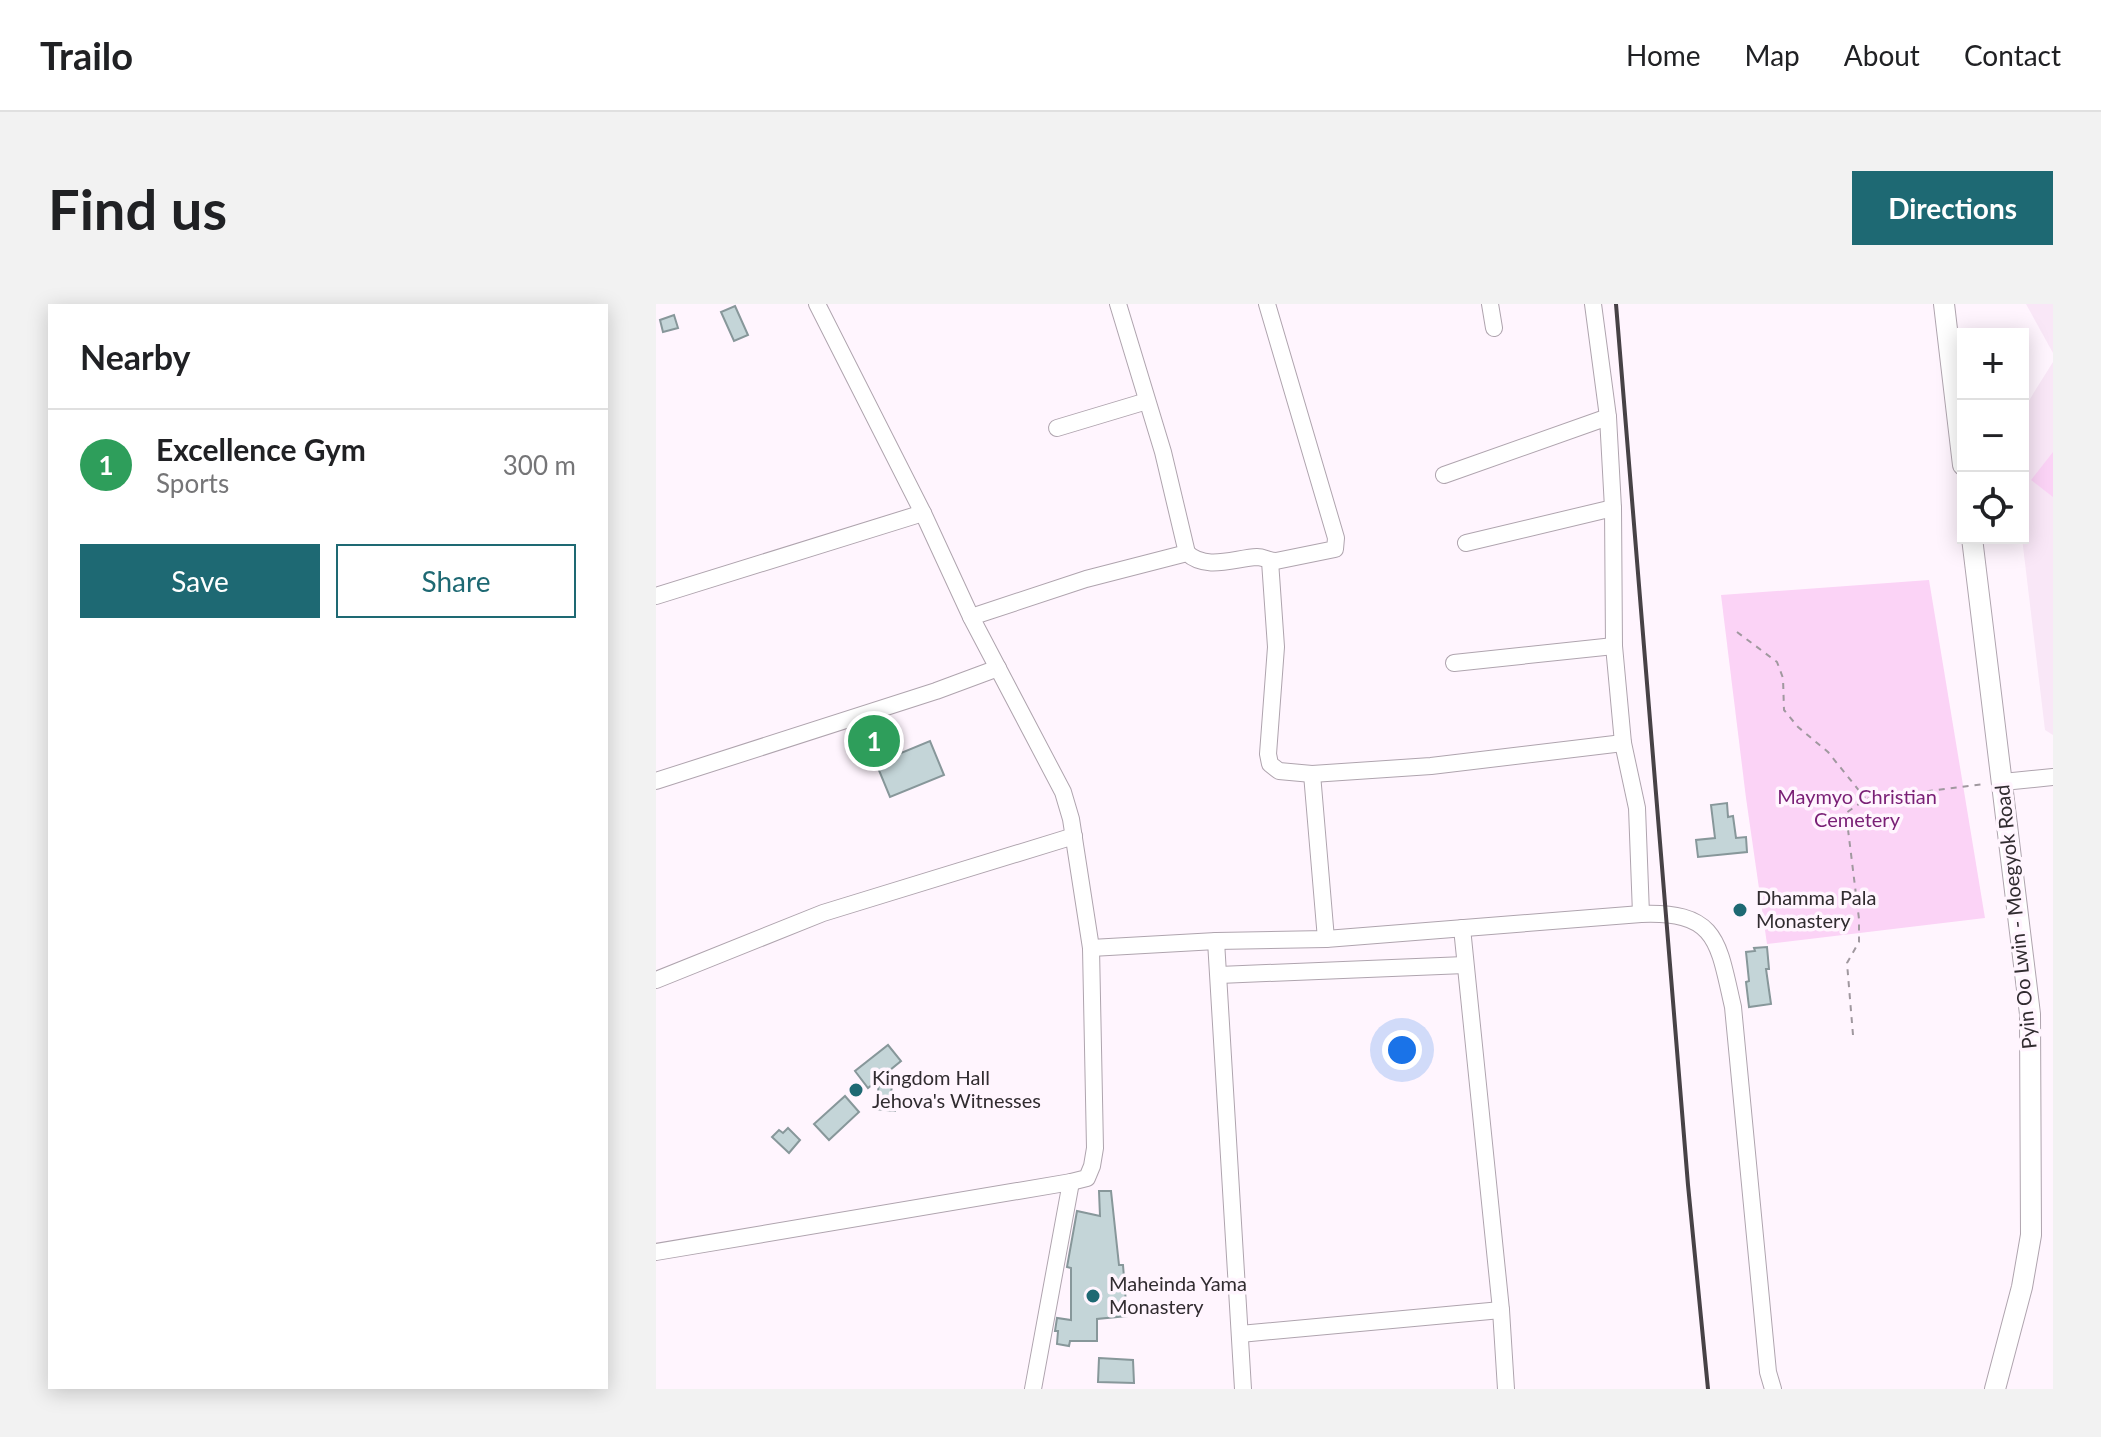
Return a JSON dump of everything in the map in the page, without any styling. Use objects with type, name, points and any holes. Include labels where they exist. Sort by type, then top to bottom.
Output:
[{"type":"main road","points":[[1944,304],[1957,414]]},
{"type":"main road","name":"Pyin Oo Lwin - Moegyok Road","points":[[1973,544],[2030,1014],[2031,1235],[2022,1287],[1995,1389]]},
{"type":"street","points":[[656,1252],[1071,1182],[1087,1178],[1092,1166],[1095,1148],[1091,948],[1074,836],[1063,792],[971,617],[923,513],[817,304]]},
{"type":"street","points":[[1118,304],[1163,452],[1187,553],[1194,559],[1229,562],[1261,557],[1270,561],[1335,549],[1336,538],[1267,304]]},
{"type":"street","points":[[1490,304],[1494,328]]},
{"type":"street","points":[[1593,304],[1608,417],[1613,508],[1614,646],[1623,743],[1637,808],[1641,914]]},
{"type":"street","points":[[1057,428],[1147,401]]},
{"type":"street","points":[[1444,475],[1608,417]]},
{"type":"street","points":[[1466,543],[1613,508]]},
{"type":"street","points":[[656,596],[923,513]]},
{"type":"street","points":[[971,617],[1086,579],[1187,553]]},
{"type":"street","points":[[1270,561],[1276,647],[1268,754],[1270,764],[1279,771],[1312,774],[1431,766],[1623,743]]},
{"type":"street","points":[[1454,663],[1614,646]]},
{"type":"street","points":[[656,781],[998,668]]},
{"type":"street","points":[[1312,774],[1326,939]]},
{"type":"street","points":[[2003,782],[2053,777]]},
{"type":"street","points":[[656,980],[823,913],[1074,836]]},
{"type":"street","points":[[1091,948],[1326,939],[1641,914],[1666,913],[1691,919],[1709,933],[1720,949],[1733,1007],[1768,1372],[1773,1389]]},
{"type":"street","points":[[1462,928],[1501,1310],[1506,1389]]},
{"type":"street","points":[[1216,941],[1243,1389]]},
{"type":"street","points":[[1219,975],[1465,965]]},
{"type":"street","points":[[1028,1387],[1071,1182]]},
{"type":"street","points":[[1240,1334],[1501,1310]]},
{"type":"path","points":[[1737,632],[1777,662],[1783,678],[1784,710],[1798,727],[1828,752],[1866,799]]},
{"type":"path","points":[[1853,1035],[1847,963],[1859,942],[1859,919],[1846,813],[1866,799],[2003,782]]},
{"type":"shaded area","points":[[2026,304],[2053,304],[2053,353]]},
{"type":"shaded area","points":[[2053,362],[2053,735],[2045,730],[2023,544],[2029,544],[2029,400]]},
{"type":"green space","points":[[2053,452],[2053,497],[2031,480]]},
{"type":"green space","name":"Maymyo Christian Cemetery","points":[[1929,580],[1985,918],[1767,944],[1721,595]]},
{"type":"building","points":[[735,306],[748,335],[734,341],[721,312]]},
{"type":"building","points":[[674,315],[678,328],[663,332],[660,320]]},
{"type":"building","points":[[882,721],[894,756],[930,741],[944,775],[890,797],[876,763],[872,765],[859,730]]},
{"type":"building","points":[[1727,803],[1728,817],[1733,816],[1736,838],[1746,837],[1747,852],[1698,857],[1696,840],[1715,838],[1711,805]]},
{"type":"building","points":[[1767,947],[1769,969],[1766,969],[1771,1004],[1749,1007],[1746,952]]},
{"type":"building","points":[[888,1045],[901,1061],[868,1088],[855,1071]]},
{"type":"building","points":[[879,1083],[892,1084],[891,1095],[896,1096],[895,1111],[876,1109]]},
{"type":"building","points":[[845,1096],[859,1112],[829,1140],[814,1124]]},
{"type":"building","points":[[788,1128],[800,1140],[789,1153],[772,1137],[779,1130],[783,1133]]},
{"type":"building","points":[[1099,1191],[1111,1191],[1119,1265],[1123,1265],[1127,1316],[1097,1319],[1097,1341],[1070,1341],[1069,1346],[1057,1344],[1057,1318],[1071,1320],[1071,1268],[1067,1267],[1077,1211],[1100,1216]]},
{"type":"building","points":[[1099,1358],[1133,1360],[1134,1383],[1098,1382]]},
{"type":"railway","points":[[1616,304],[1688,1185],[1708,1389]]},
{"type":"place","name":"Excellence Gym","points":[[874,741]]},
{"type":"place","name":"Dhamma Pala Monastery","points":[[1740,910]]},
{"type":"place","name":"Kingdom Hall Jehova's Witnesses","points":[[856,1090]]},
{"type":"place","name":"Maheinda Yama Monastery","points":[[1093,1296]]}]
